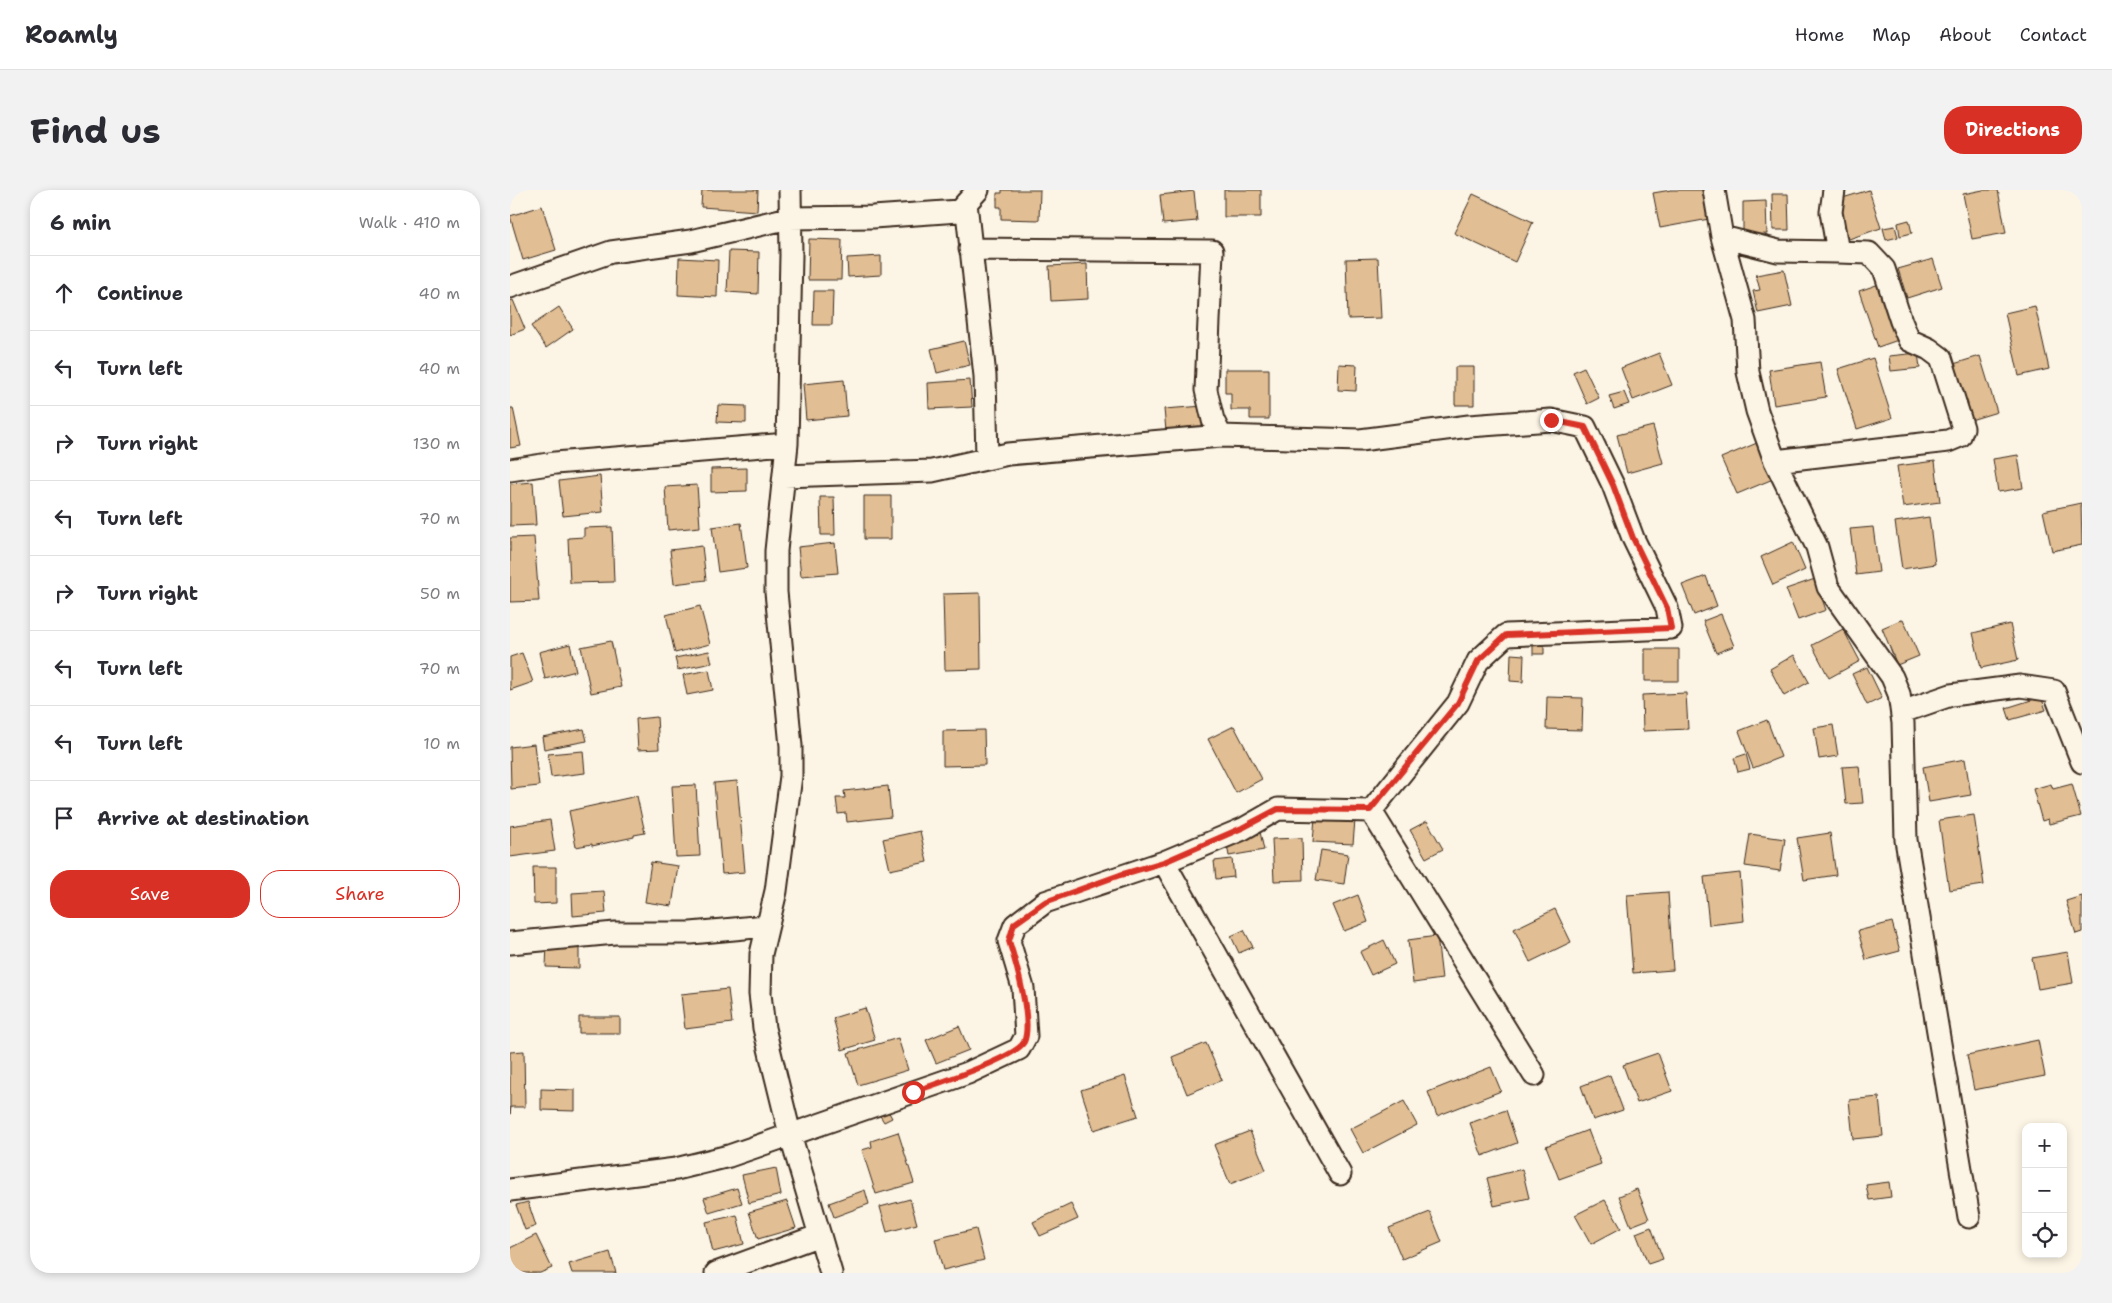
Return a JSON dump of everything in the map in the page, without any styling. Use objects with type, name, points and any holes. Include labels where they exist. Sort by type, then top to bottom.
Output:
[{"type":"street","points":[[790,190],[791,255],[787,444],[776,551],[776,592],[791,746],[791,776],[776,891],[766,926],[761,954],[760,994],[764,1028],[790,1134],[831,1273]]},
{"type":"street","points":[[1714,190],[1722,237],[1745,320],[1748,372],[1757,410],[1776,461],[1817,547],[1828,587],[1892,677],[1899,694],[1902,712],[1906,840],[1969,1217]]},
{"type":"street","points":[[1834,190],[1831,212],[1838,252]]},
{"type":"street","points":[[510,286],[611,252],[691,241],[789,218],[874,217],[959,211],[972,196]]},
{"type":"street","points":[[972,196],[970,249],[985,376],[987,458]]},
{"type":"street","points":[[1722,237],[1778,251],[1869,253],[1884,269],[1909,340],[1929,349],[1941,358],[1963,428],[1960,436],[1948,441],[1776,461]]},
{"type":"street","points":[[970,249],[1212,251],[1206,390],[1213,420],[1221,436]]},
{"type":"street","points":[[784,476],[932,471],[1018,453],[1221,436],[1360,440],[1469,426],[1551,420],[1585,427],[1613,485],[1633,538],[1667,608],[1671,628],[1506,635],[1478,661],[1458,703],[1370,810]]},
{"type":"street","points":[[510,470],[555,463],[787,444]]},
{"type":"street","points":[[1902,712],[1951,695],[2020,686],[2054,691],[2082,762]]},
{"type":"street","points":[[510,1190],[676,1170],[729,1156],[968,1073],[1019,1048],[1026,1036],[1023,988],[1009,941],[1014,924],[1045,902],[1120,875],[1164,862],[1242,828],[1278,809],[1370,810]]},
{"type":"street","points":[[1370,810],[1534,1075]]},
{"type":"street","points":[[1164,862],[1340,1174]]},
{"type":"street","points":[[510,943],[615,933],[691,933],[766,926]]},
{"type":"street","points":[[716,1273],[820,1235]]},
{"type":"building","points":[[702,190],[758,190],[757,211],[701,207]]},
{"type":"building","points":[[1002,190],[1040,190],[1039,220],[1001,219],[1001,207],[997,207],[997,193],[1002,193]]},
{"type":"building","points":[[1224,190],[1261,190],[1261,217],[1224,217]]},
{"type":"building","points":[[1671,190],[1703,190],[1709,219],[1660,228],[1653,193]]},
{"type":"building","points":[[1869,190],[1881,228],[1849,239],[1836,200]]},
{"type":"building","points":[[1983,190],[1998,190],[2006,233],[1972,239],[1963,194]]},
{"type":"building","points":[[1194,191],[1197,221],[1163,224],[1160,195]]},
{"type":"building","points":[[1473,194],[1533,222],[1515,262],[1454,233]]},
{"type":"building","points":[[1772,194],[1788,194],[1789,230],[1773,230]]},
{"type":"building","points":[[1766,201],[1767,234],[1743,235],[1743,202]]},
{"type":"building","points":[[542,206],[556,250],[523,260],[510,216]]},
{"type":"building","points":[[1909,220],[1912,233],[1900,236],[1898,223]]},
{"type":"building","points":[[1895,226],[1898,237],[1886,240],[1883,228]]},
{"type":"building","points":[[809,239],[842,240],[841,280],[808,280]]},
{"type":"building","points":[[729,251],[759,252],[758,294],[727,292]]},
{"type":"building","points":[[881,256],[881,275],[848,277],[847,258]]},
{"type":"building","points":[[679,258],[718,260],[717,297],[678,295]]},
{"type":"building","points":[[1378,258],[1381,318],[1348,319],[1346,259]]},
{"type":"building","points":[[1933,259],[1942,287],[1907,298],[1898,269]]},
{"type":"building","points":[[1087,264],[1088,299],[1051,301],[1049,266]]},
{"type":"building","points":[[1784,270],[1792,306],[1758,313],[1753,291],[1760,290],[1756,275]]},
{"type":"building","points":[[1885,282],[1904,338],[1878,347],[1859,291]]},
{"type":"building","points":[[814,291],[833,291],[832,325],[813,325]]},
{"type":"building","points":[[513,300],[525,329],[510,335],[510,301]]},
{"type":"building","points":[[2035,306],[2049,369],[2019,376],[2005,313]]},
{"type":"building","points":[[559,307],[573,329],[546,348],[531,326]]},
{"type":"building","points":[[964,341],[970,365],[937,373],[931,349]]},
{"type":"building","points":[[1659,353],[1672,385],[1633,400],[1621,368]]},
{"type":"building","points":[[1918,353],[1920,368],[1891,371],[1889,356]]},
{"type":"building","points":[[1980,356],[1997,412],[1964,422],[1947,366]]},
{"type":"building","points":[[1873,358],[1892,418],[1857,429],[1838,369]]},
{"type":"building","points":[[1820,362],[1826,397],[1774,405],[1769,370]]},
{"type":"building","points":[[1339,364],[1357,365],[1356,391],[1338,390]]},
{"type":"building","points":[[1455,367],[1474,367],[1474,405],[1455,405]]},
{"type":"building","points":[[1584,367],[1599,398],[1587,404],[1573,372]]},
{"type":"building","points":[[1225,369],[1269,369],[1269,419],[1250,419],[1250,410],[1231,410],[1231,393],[1225,393]]},
{"type":"building","points":[[844,380],[847,416],[806,420],[803,384]]},
{"type":"building","points":[[970,380],[972,407],[929,409],[928,383]]},
{"type":"building","points":[[1624,392],[1629,404],[1614,409],[1609,396]]},
{"type":"building","points":[[718,405],[746,406],[746,423],[717,422]]},
{"type":"building","points":[[1204,406],[1206,427],[1166,431],[1164,409]]},
{"type":"building","points":[[510,408],[513,408],[521,446],[510,448]]},
{"type":"building","points":[[1653,426],[1663,463],[1627,473],[1617,435]]},
{"type":"building","points":[[1757,443],[1773,479],[1737,494],[1721,458]]},
{"type":"building","points":[[2018,455],[2023,488],[1998,492],[1993,459]]},
{"type":"building","points":[[1935,461],[1940,502],[1903,507],[1897,466]]},
{"type":"building","points":[[747,468],[747,491],[711,492],[711,469]]},
{"type":"building","points":[[600,476],[603,512],[563,516],[559,481]]},
{"type":"building","points":[[533,482],[536,525],[510,526],[510,484]]},
{"type":"building","points":[[697,485],[700,527],[668,530],[665,487]]},
{"type":"building","points":[[864,496],[891,496],[891,539],[864,539]]},
{"type":"building","points":[[820,497],[834,497],[835,535],[821,535]]},
{"type":"building","points":[[2081,503],[2082,545],[2052,551],[2043,511]]},
{"type":"building","points":[[1929,517],[1935,564],[1902,569],[1895,522]]},
{"type":"building","points":[[741,523],[747,568],[718,572],[712,527]]},
{"type":"building","points":[[612,527],[614,582],[570,583],[568,538],[584,537],[584,528]]},
{"type":"building","points":[[1873,527],[1879,572],[1856,575],[1850,529]]},
{"type":"building","points":[[534,537],[539,601],[510,602],[510,538]]},
{"type":"building","points":[[1793,542],[1805,570],[1773,585],[1761,557]]},
{"type":"building","points":[[835,543],[838,573],[801,576],[798,547]]},
{"type":"building","points":[[702,546],[706,580],[674,584],[670,550]]},
{"type":"building","points":[[1706,576],[1717,606],[1694,615],[1682,585]]},
{"type":"building","points":[[1815,579],[1826,610],[1798,620],[1786,589]]},
{"type":"building","points":[[980,593],[981,669],[945,670],[943,594]]},
{"type":"building","points":[[700,606],[710,644],[675,653],[666,615]]},
{"type":"building","points":[[1721,614],[1734,646],[1716,653],[1703,621]]},
{"type":"building","points":[[1903,619],[1919,656],[1897,665],[1882,628]]},
{"type":"building","points":[[2010,624],[2018,660],[1981,668],[1973,633]]},
{"type":"building","points":[[1843,629],[1860,661],[1829,678],[1812,645]]},
{"type":"building","points":[[1533,639],[1544,639],[1544,654],[1533,654]]},
{"type":"building","points":[[611,641],[621,687],[591,693],[581,647]]},
{"type":"building","points":[[570,644],[576,671],[545,679],[539,652]]},
{"type":"building","points":[[1645,649],[1679,649],[1679,681],[1645,681]]},
{"type":"building","points":[[709,651],[712,663],[678,670],[675,658]]},
{"type":"building","points":[[522,653],[533,682],[510,690],[510,657]]},
{"type":"building","points":[[1511,654],[1524,655],[1523,682],[1510,681]]},
{"type":"building","points":[[1794,655],[1809,682],[1784,696],[1770,669]]},
{"type":"building","points":[[1867,667],[1882,698],[1867,705],[1852,674]]},
{"type":"building","points":[[709,670],[713,690],[687,695],[683,675]]},
{"type":"building","points":[[1686,693],[1688,729],[1643,731],[1642,695]]},
{"type":"building","points":[[1547,697],[1583,698],[1582,730],[1546,729]]},
{"type":"building","points":[[2041,697],[2046,710],[2010,720],[2006,708]]},
{"type":"building","points":[[657,717],[659,749],[638,750],[636,719]]},
{"type":"building","points":[[1767,720],[1781,757],[1753,768],[1739,731]]},
{"type":"building","points":[[1833,725],[1838,756],[1819,759],[1814,728]]},
{"type":"building","points":[[1234,726],[1262,779],[1236,793],[1208,739]]},
{"type":"building","points":[[584,729],[587,741],[544,749],[542,737]]},
{"type":"building","points":[[984,730],[985,765],[943,766],[943,731]]},
{"type":"building","points":[[534,744],[539,786],[511,789],[510,747]]},
{"type":"building","points":[[583,751],[585,773],[551,777],[548,754]]},
{"type":"building","points":[[1746,754],[1750,769],[1738,772],[1734,758]]},
{"type":"building","points":[[1965,759],[1971,795],[1929,802],[1923,767]]},
{"type":"building","points":[[1859,766],[1863,803],[1846,804],[1842,767]]},
{"type":"building","points":[[737,781],[745,872],[722,874],[714,783]]},
{"type":"building","points":[[2051,784],[2053,789],[2072,784],[2081,816],[2049,824],[2048,819],[2042,821],[2033,789]]},
{"type":"building","points":[[696,785],[700,856],[676,857],[672,786]]},
{"type":"building","points":[[888,786],[891,817],[847,822],[846,813],[838,814],[836,798],[845,798],[844,791]]},
{"type":"building","points":[[637,796],[645,833],[592,846],[592,844],[576,847],[569,811]]},
{"type":"building","points":[[1974,815],[1984,885],[1949,890],[1939,820]]},
{"type":"building","points":[[1315,817],[1355,820],[1353,844],[1313,842]]},
{"type":"building","points":[[550,820],[555,851],[510,857],[510,826]]},
{"type":"building","points":[[1427,821],[1443,849],[1426,858],[1410,830]]},
{"type":"building","points":[[920,831],[927,862],[890,870],[883,839]]},
{"type":"building","points":[[1260,832],[1264,850],[1229,856],[1226,839]]},
{"type":"building","points":[[1830,833],[1836,875],[1804,880],[1797,838]]},
{"type":"building","points":[[1750,834],[1785,839],[1780,871],[1745,866]]},
{"type":"building","points":[[1302,838],[1303,880],[1274,881],[1272,839]]},
{"type":"building","points":[[1321,850],[1348,854],[1344,884],[1316,880]]},
{"type":"building","points":[[1232,859],[1234,877],[1216,879],[1214,861]]},
{"type":"building","points":[[651,862],[678,866],[672,906],[645,902]]},
{"type":"building","points":[[533,867],[556,867],[556,903],[534,904]]},
{"type":"building","points":[[1740,873],[1744,921],[1709,925],[1704,877]]},
{"type":"building","points":[[604,891],[606,913],[573,916],[572,893]]},
{"type":"building","points":[[1668,892],[1673,970],[1633,973],[1627,895]]},
{"type":"building","points":[[1358,895],[1368,922],[1344,931],[1333,905]]},
{"type":"building","points":[[2082,896],[2082,932],[2076,934],[2066,901]]},
{"type":"building","points":[[1555,909],[1571,942],[1530,962],[1514,929]]},
{"type":"building","points":[[1892,922],[1900,951],[1866,960],[1858,931]]},
{"type":"building","points":[[1244,930],[1253,947],[1239,953],[1231,936]]},
{"type":"building","points":[[1437,936],[1442,979],[1413,983],[1408,940]]},
{"type":"building","points":[[1384,940],[1395,964],[1371,975],[1360,952]]},
{"type":"building","points":[[547,944],[579,945],[579,968],[546,967]]},
{"type":"building","points":[[2068,952],[2073,983],[2038,989],[2032,958]]},
{"type":"building","points":[[728,989],[732,1023],[685,1029],[681,994]]},
{"type":"building","points":[[865,1008],[875,1040],[842,1050],[833,1018]]},
{"type":"building","points":[[579,1017],[620,1017],[620,1033],[579,1033]]},
{"type":"building","points":[[959,1026],[969,1050],[936,1063],[926,1040]]},
{"type":"building","points":[[898,1038],[908,1070],[858,1085],[848,1053]]},
{"type":"building","points":[[2038,1040],[2045,1076],[1974,1090],[1967,1055]]},
{"type":"building","points":[[1206,1043],[1222,1080],[1187,1094],[1172,1057]]},
{"type":"building","points":[[524,1051],[525,1107],[511,1107],[510,1115],[510,1052]]},
{"type":"building","points":[[1658,1053],[1672,1091],[1637,1103],[1623,1065]]},
{"type":"building","points":[[1491,1067],[1501,1091],[1437,1116],[1428,1092]]},
{"type":"building","points":[[1610,1075],[1623,1110],[1593,1120],[1581,1086]]},
{"type":"building","points":[[1125,1076],[1138,1116],[1094,1130],[1081,1090]]},
{"type":"building","points":[[541,1089],[575,1090],[575,1111],[541,1110]]},
{"type":"building","points":[[1879,1097],[1883,1136],[1853,1139],[1849,1100]]},
{"type":"building","points":[[1404,1101],[1417,1125],[1363,1153],[1350,1129]]},
{"type":"building","points":[[887,1109],[892,1118],[884,1122],[879,1114]]},
{"type":"building","points":[[1506,1110],[1517,1143],[1482,1156],[1470,1123]]},
{"type":"building","points":[[1588,1130],[1601,1164],[1559,1179],[1546,1146]]},
{"type":"building","points":[[1250,1131],[1266,1170],[1230,1184],[1214,1145]]},
{"type":"building","points":[[898,1132],[914,1183],[876,1194],[862,1150],[872,1147],[871,1141]]},
{"type":"building","points":[[776,1168],[781,1195],[749,1203],[742,1175]]},
{"type":"building","points":[[1522,1169],[1529,1198],[1494,1206],[1487,1178]]},
{"type":"building","points":[[1889,1182],[1891,1197],[1869,1200],[1866,1185]]},
{"type":"building","points":[[737,1188],[742,1203],[709,1213],[704,1198]]},
{"type":"building","points":[[1637,1189],[1649,1219],[1631,1226],[1619,1196]]},
{"type":"building","points":[[865,1190],[869,1204],[834,1217],[829,1203]]},
{"type":"building","points":[[910,1199],[917,1224],[887,1232],[880,1207]]},
{"type":"building","points":[[1605,1200],[1621,1228],[1591,1244],[1575,1215]]},
{"type":"building","points":[[787,1201],[796,1228],[758,1239],[749,1212]]},
{"type":"building","points":[[528,1202],[536,1226],[525,1230],[516,1205]]},
{"type":"building","points":[[1071,1204],[1078,1219],[1040,1236],[1033,1222]]},
{"type":"building","points":[[1430,1212],[1442,1242],[1402,1259],[1389,1228]]},
{"type":"building","points":[[737,1215],[744,1244],[713,1252],[706,1222]]},
{"type":"building","points":[[1651,1227],[1663,1259],[1648,1264],[1636,1233]]},
{"type":"building","points":[[976,1229],[984,1260],[943,1270],[935,1239]]},
{"type":"building","points":[[536,1235],[552,1268],[540,1273],[510,1273],[510,1248]]},
{"type":"building","points":[[610,1252],[616,1273],[572,1273],[569,1264]]},
{"type":"route","points":[[913,1092],[968,1073],[1019,1048],[1023,1043],[1026,1036],[1023,988],[1009,941],[1010,934],[1014,924],[1045,902],[1120,875],[1164,862],[1242,828],[1278,809],[1370,810],[1458,703],[1478,661],[1506,635],[1671,628],[1667,608],[1633,538],[1613,485],[1585,427],[1551,420]]}]
